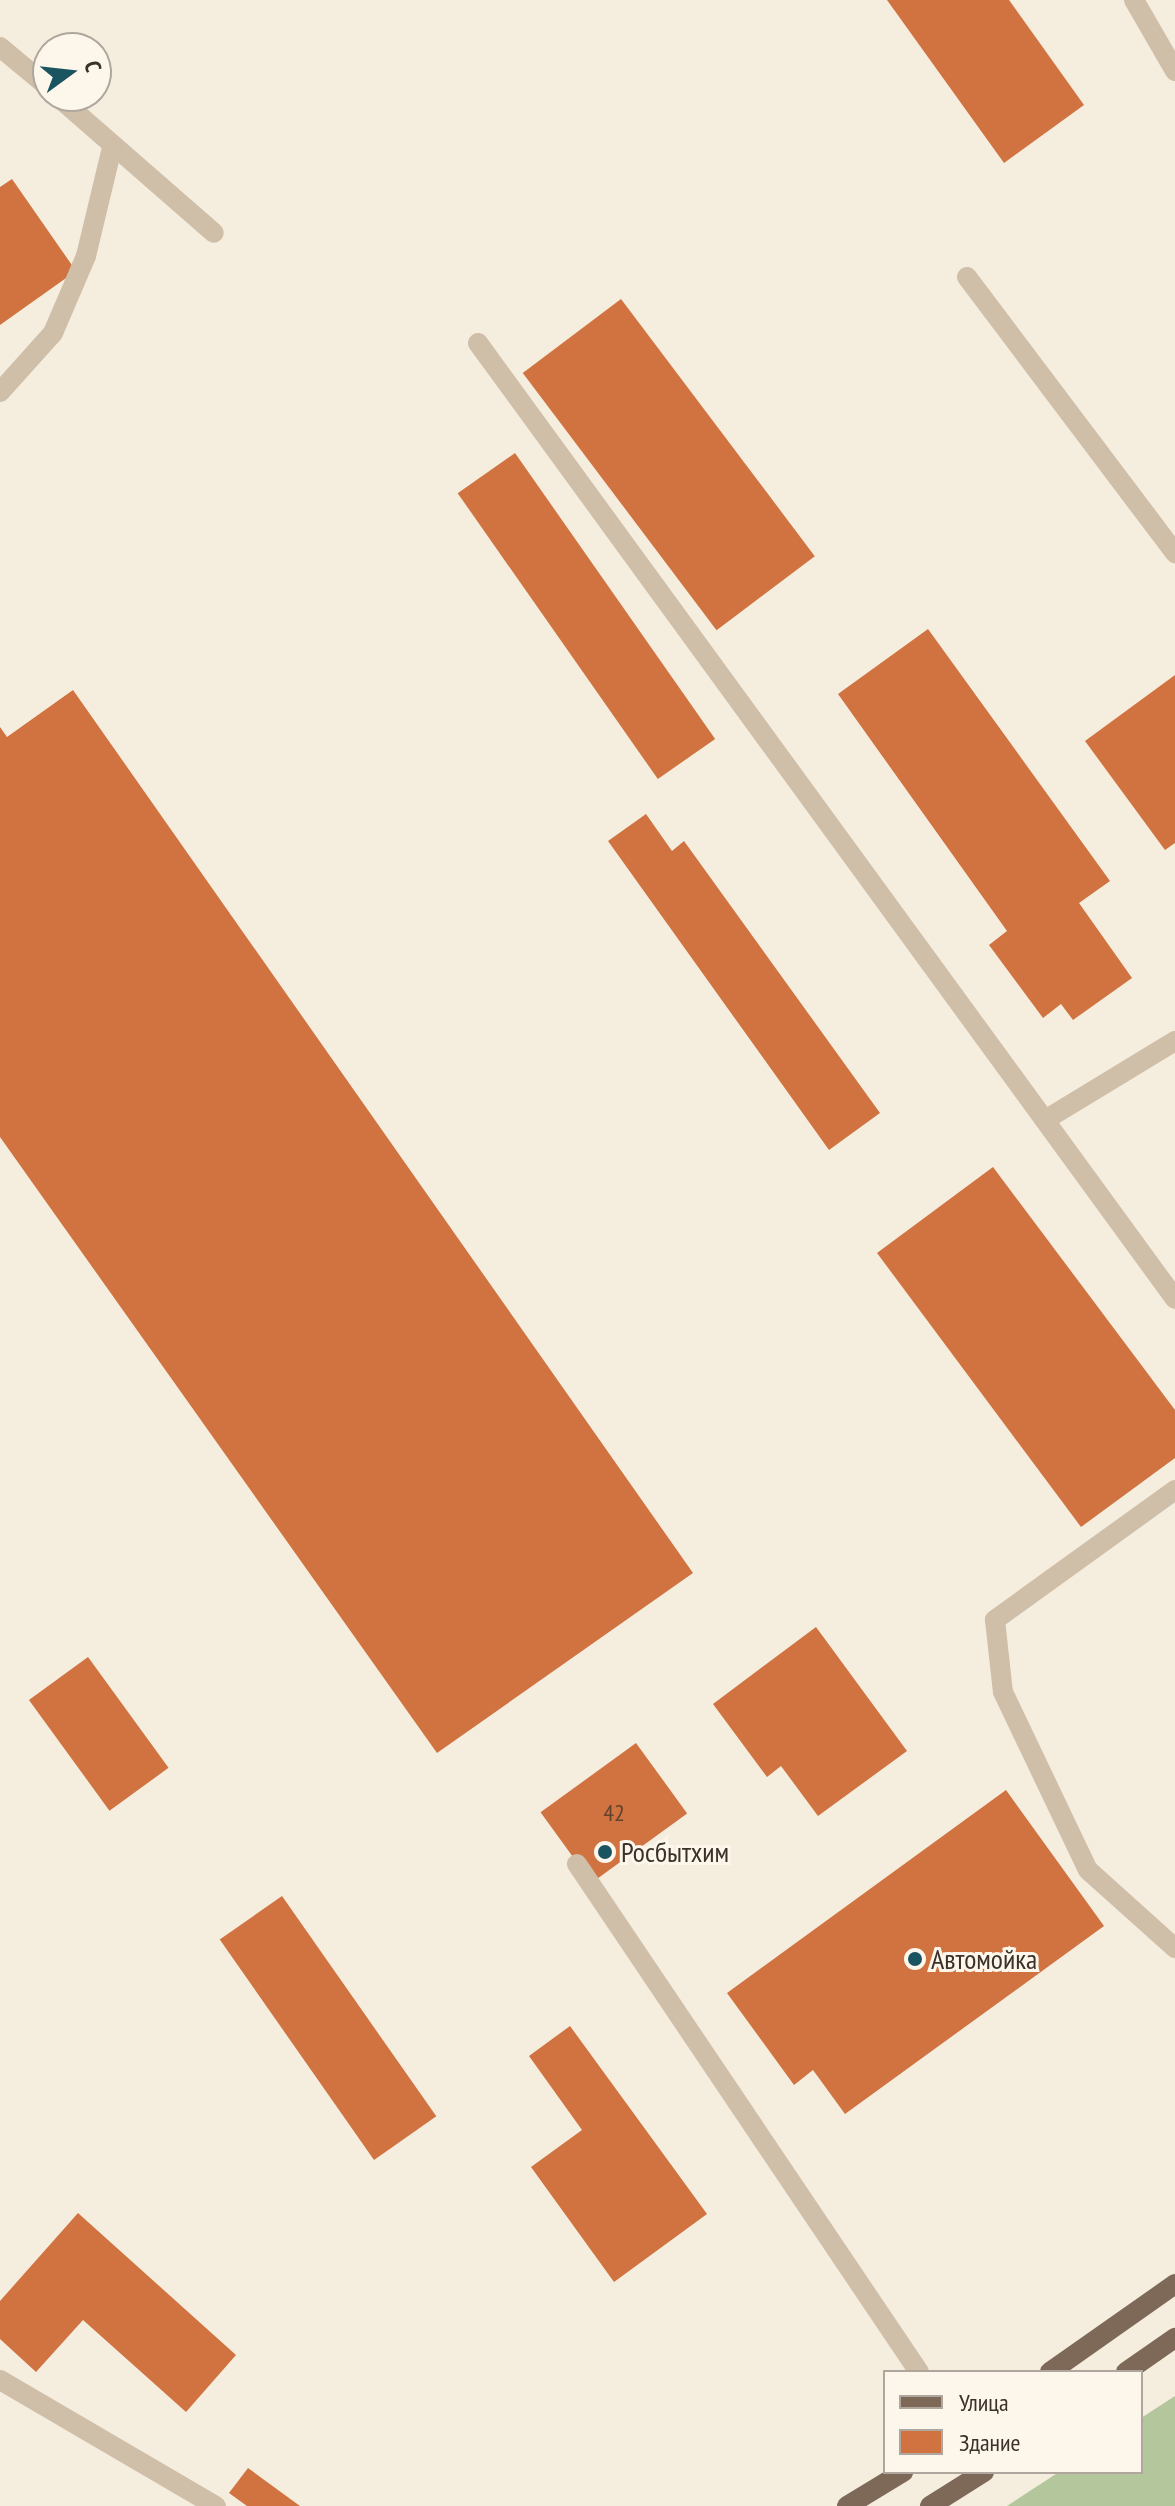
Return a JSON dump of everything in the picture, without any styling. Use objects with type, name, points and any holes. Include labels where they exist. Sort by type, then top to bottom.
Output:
[{"type":"main road","points":[[1053,2370],[1175,2284]]},
{"type":"main road","points":[[1129,2370],[1175,2338]]},
{"type":"main road","points":[[847,2506],[900,2474]]},
{"type":"main road","points":[[930,2506],[981,2474]]},
{"type":"street","points":[[1134,0],[1175,71]]},
{"type":"street","points":[[0,47],[32,74]]},
{"type":"street","points":[[74,112],[214,233]]},
{"type":"street","points":[[0,392],[53,333],[86,256],[112,148]]},
{"type":"street","points":[[967,277],[1175,553]]},
{"type":"street","points":[[478,343],[1175,1299]]},
{"type":"street","points":[[1045,1120],[1175,1041]]},
{"type":"street","points":[[1175,1490],[995,1620],[1003,1692],[1088,1870],[1175,1948]]},
{"type":"street","points":[[577,1864],[918,2370]]},
{"type":"street","points":[[0,2380],[216,2506]]},
{"type":"green space","points":[[1175,2396],[1175,2506],[1007,2506],[1056,2474],[1143,2474],[1143,2417]]},
{"type":"building","points":[[887,0],[1009,0],[1084,105],[1004,163]]},
{"type":"building","points":[[12,179],[76,271],[0,325],[0,187]]},
{"type":"building","points":[[621,299],[815,556],[717,630],[523,373]]},
{"type":"building","points":[[515,453],[715,739],[658,779],[458,493]]},
{"type":"building","points":[[928,629],[1110,881],[1079,903],[1132,978],[1073,1020],[1061,1004],[1043,1018],[989,945],[1007,931],[838,694]]},
{"type":"building","points":[[1175,675],[1175,843],[1165,850],[1085,741]]},
{"type":"building","points":[[73,690],[693,1573],[437,1753],[0,1137],[0,727],[7,737]]},
{"type":"building","points":[[646,814],[672,851],[684,841],[880,1113],[829,1150],[608,841]]},
{"type":"building","points":[[993,1167],[1175,1410],[1175,1458],[1081,1527],[877,1253]]},
{"type":"building","points":[[816,1627],[907,1751],[818,1816],[781,1766],[767,1777],[713,1704]]},
{"type":"building","points":[[88,1657],[169,1768],[109,1811],[29,1700]]},
{"type":"building","points":[[636,1743],[687,1813],[592,1883],[541,1812]]},
{"type":"building","name":"Автомойка","points":[[1006,1790],[1104,1926],[845,2114],[813,2070],[794,2085],[727,1993]]},
{"type":"building","points":[[282,1896],[436,2116],[374,2160],[220,1940]]},
{"type":"building","points":[[570,2026],[707,2214],[614,2282],[531,2167],[582,2130],[529,2056]]},
{"type":"building","points":[[78,2213],[236,2355],[186,2412],[83,2320],[36,2372],[0,2339],[0,2301]]},
{"type":"building","points":[[248,2468],[300,2506],[247,2506],[229,2493]]},
{"type":"place","name":"Росбытхим","points":[[605,1852]]},
{"type":"place","name":"Автомойка","points":[[915,1959]]}]
